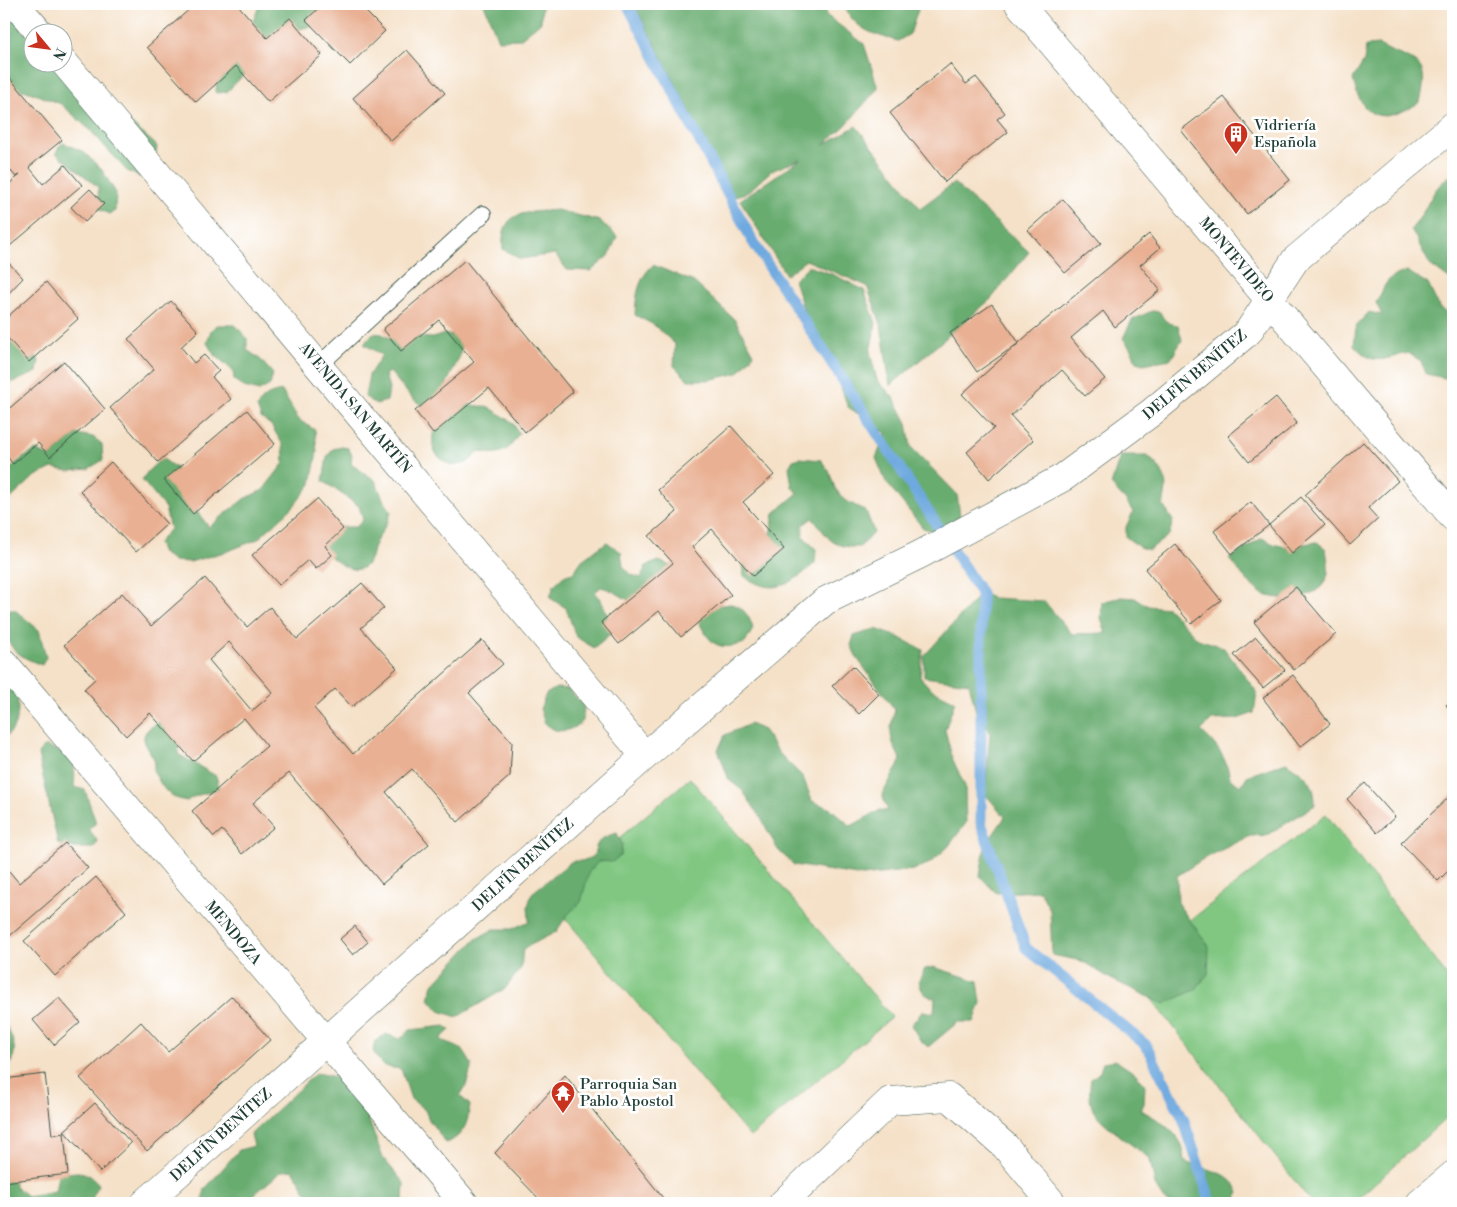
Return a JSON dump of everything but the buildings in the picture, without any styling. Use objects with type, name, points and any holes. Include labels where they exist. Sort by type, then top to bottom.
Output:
[{"type":"street","points":[[15,4],[30,22]]},
{"type":"street","name":"MONTEVIDEO","points":[[1019,4],[1453,517]]},
{"type":"street","name":"AVENIDA SAN MARTÍN","points":[[72,72],[645,756]]},
{"type":"street","name":"DELFÍN BENÍTEZ","points":[[145,1203],[645,756],[825,601],[972,528],[1064,477],[1152,412],[1248,332],[1295,260],[1453,126]]},
{"type":"street","name":"MENDOZA","points":[[4,662],[325,1042],[464,1203]]},
{"type":"street","points":[[782,1203],[890,1101],[949,1097],[1005,1146],[1052,1203]]},
{"type":"street","points":[[1420,1203],[1453,1175]]},
{"type":"lane","points":[[319,365],[482,214]]},
{"type":"green space","points":[[4,4],[22,22],[22,72],[72,71],[157,146],[154,170],[142,178],[127,171],[90,130],[61,104],[24,90],[4,91],[4,46],[7,34],[4,30]]},
{"type":"green space","points":[[260,4],[348,4],[333,22],[284,32],[227,92],[216,93],[217,72],[251,26]]},
{"type":"green space","points":[[484,4],[542,4],[541,22],[520,39],[498,40]]},
{"type":"green space","points":[[634,4],[826,4],[826,15],[864,44],[878,88],[845,126],[823,145],[856,126],[920,208],[954,183],[1029,252],[991,299],[890,386],[881,324],[867,286],[806,260],[786,275],[740,200],[801,159],[771,171],[748,192],[734,197]]},
{"type":"green space","points":[[843,4],[920,4],[910,34],[898,41],[865,30],[853,20]]},
{"type":"green space","points":[[1379,45],[1416,63],[1421,68],[1423,76],[1420,102],[1396,114],[1386,116],[1377,115],[1369,111],[1362,104],[1353,79],[1364,61],[1366,46]]},
{"type":"green space","points":[[64,143],[84,152],[102,170],[116,193],[115,211],[109,214],[99,209],[98,187],[56,153],[59,146]]},
{"type":"green space","points":[[1453,174],[1453,279],[1449,279],[1430,265],[1411,229],[1439,185]]},
{"type":"green space","points":[[557,210],[600,221],[617,236],[609,256],[591,271],[567,270],[555,254],[520,259],[503,249],[503,236],[506,226],[511,220],[526,213]]},
{"type":"green space","points":[[653,265],[694,282],[735,320],[754,354],[738,373],[709,380],[688,380],[674,366],[675,344],[654,325],[635,315],[636,301],[641,282]]},
{"type":"green space","points":[[808,266],[832,274],[864,290],[876,323],[870,352],[877,380],[894,398],[907,423],[911,447],[957,494],[960,516],[941,534],[923,528],[886,482],[876,458],[886,433],[848,407],[838,379],[805,314],[794,280]]},
{"type":"green space","points":[[1407,271],[1428,284],[1440,309],[1453,316],[1453,376],[1450,379],[1426,374],[1421,361],[1408,353],[1379,360],[1367,356],[1354,345],[1356,326],[1369,312],[1382,315],[1376,303],[1387,282]]},
{"type":"green space","points":[[1152,311],[1160,312],[1167,322],[1178,325],[1182,340],[1171,359],[1143,364],[1136,362],[1133,353],[1123,338],[1132,320]]},
{"type":"green space","points":[[217,325],[235,325],[247,338],[247,350],[260,359],[273,374],[270,385],[259,391],[244,387],[234,380],[233,371],[213,353],[207,343],[211,330]]},
{"type":"green space","points":[[373,333],[382,334],[392,339],[405,336],[433,338],[444,334],[458,337],[462,346],[459,358],[441,395],[423,407],[411,397],[390,372],[385,374],[389,389],[387,401],[376,404],[365,397],[369,375],[382,355],[364,344]]},
{"type":"green space","points":[[12,337],[22,341],[39,360],[37,372],[4,386],[4,343]]},
{"type":"green space","points":[[282,391],[299,420],[315,430],[317,452],[311,484],[293,507],[258,539],[231,550],[190,562],[174,561],[162,553],[158,543],[170,529],[165,508],[142,480],[148,471],[162,458],[181,472],[195,509],[209,527],[244,499],[263,490],[284,463],[283,445],[271,425],[261,418],[257,407],[267,396]]},
{"type":"green space","points":[[469,405],[489,407],[512,422],[519,433],[512,445],[499,453],[479,452],[467,463],[452,466],[440,458],[434,450],[434,425],[454,410]]},
{"type":"green space","points":[[76,434],[93,437],[102,444],[103,460],[88,469],[69,471],[52,468],[34,477],[4,505],[6,477],[18,461],[36,450],[50,457]]},
{"type":"green space","points":[[348,448],[352,455],[351,464],[375,480],[383,499],[391,511],[388,521],[374,546],[370,559],[359,569],[348,568],[326,553],[323,538],[335,527],[356,527],[363,520],[359,506],[323,481],[327,457],[333,449]]},
{"type":"green space","points":[[1120,456],[1148,456],[1159,467],[1166,483],[1163,505],[1173,521],[1169,535],[1149,550],[1139,547],[1126,537],[1126,527],[1133,512],[1126,501],[1111,485]]},
{"type":"green space","points":[[800,458],[821,460],[829,471],[835,488],[844,500],[866,511],[874,532],[860,547],[842,546],[831,540],[812,518],[803,525],[803,536],[816,549],[815,563],[790,582],[781,586],[764,586],[744,576],[744,561],[746,555],[753,547],[771,534],[774,513],[798,493],[792,487],[789,467],[793,460]]},
{"type":"green space","points":[[1262,538],[1283,546],[1317,542],[1326,549],[1328,573],[1325,582],[1312,593],[1293,598],[1273,597],[1261,593],[1229,559]]},
{"type":"green space","points":[[607,542],[621,552],[623,566],[632,575],[641,578],[646,566],[659,561],[677,569],[636,604],[606,588],[601,587],[595,592],[606,612],[610,634],[594,648],[576,637],[566,608],[550,598],[554,585],[565,575],[573,573],[582,560]]},
{"type":"green space","points":[[981,593],[993,598],[1044,601],[1072,634],[1106,633],[1101,618],[1102,602],[1121,597],[1135,598],[1148,606],[1168,608],[1198,639],[1223,647],[1257,692],[1254,713],[1237,719],[1212,720],[1201,731],[1220,752],[1229,771],[1230,779],[1241,786],[1247,776],[1286,762],[1304,775],[1311,784],[1315,805],[1268,835],[1250,836],[1203,859],[1177,876],[1178,904],[1209,946],[1208,974],[1195,990],[1164,1004],[1111,979],[1082,961],[1052,955],[1050,910],[1040,891],[996,893],[980,876],[985,846],[1005,817],[985,794],[990,732],[976,712],[969,683],[924,677],[924,656]]},
{"type":"green space","points":[[731,604],[740,607],[746,613],[753,629],[745,643],[722,646],[708,637],[699,622],[714,606]]},
{"type":"green space","points":[[4,610],[15,610],[39,630],[46,657],[42,665],[23,657],[11,646],[4,622]]},
{"type":"green space","points":[[876,629],[898,637],[923,650],[920,677],[931,689],[955,701],[945,730],[953,760],[965,786],[966,823],[948,847],[930,863],[913,870],[863,876],[794,865],[778,850],[761,818],[742,790],[729,780],[718,750],[725,735],[750,724],[763,730],[779,753],[803,777],[812,801],[831,809],[851,826],[880,810],[888,811],[882,795],[901,760],[891,736],[891,725],[895,710],[857,658],[851,645],[854,636]]},
{"type":"green space","points":[[4,679],[13,687],[16,693],[18,715],[13,729],[4,738]]},
{"type":"green space","points":[[556,688],[568,689],[584,705],[583,721],[575,727],[560,731],[555,730],[550,728],[543,719],[540,709],[546,694]]},
{"type":"green space","points":[[158,722],[180,739],[178,754],[216,776],[219,787],[187,801],[180,800],[166,791],[153,770],[155,761],[144,740],[146,731]]},
{"type":"green space","points":[[45,746],[66,755],[73,764],[74,787],[85,790],[96,823],[89,829],[98,842],[93,848],[75,848],[58,844],[38,754]]},
{"type":"green space","points":[[690,778],[892,1017],[750,1137],[548,898]]},
{"type":"green space","points":[[1326,814],[1453,984],[1453,1112],[1353,1203],[1312,1203],[1128,969]]},
{"type":"green space","points":[[617,833],[622,844],[621,855],[612,862],[599,861],[589,872],[581,902],[568,914],[556,932],[523,949],[521,968],[505,989],[457,1017],[439,1011],[429,999],[433,984],[476,939],[494,929],[512,929],[529,921],[528,906],[532,893],[572,861],[582,861],[594,856],[596,846],[601,840]]},
{"type":"green space","points":[[933,967],[978,981],[981,1003],[974,1022],[958,1022],[928,1047],[920,1040],[911,1025],[923,1011],[934,1013],[935,998],[928,996],[924,992],[919,980],[925,969]]},
{"type":"green space","points":[[4,1022],[11,1035],[14,1054],[4,1072]]},
{"type":"green space","points":[[445,1026],[450,1030],[440,1039],[463,1050],[472,1065],[466,1086],[460,1096],[470,1105],[468,1118],[461,1133],[446,1143],[429,1120],[425,1110],[411,1099],[401,1069],[384,1065],[373,1050],[375,1041],[386,1034],[400,1039],[410,1030]]},
{"type":"green space","points":[[1115,1060],[1136,1074],[1145,1085],[1144,1104],[1140,1110],[1158,1120],[1179,1139],[1183,1147],[1184,1161],[1223,1174],[1235,1185],[1239,1193],[1233,1203],[1167,1203],[1155,1185],[1150,1159],[1111,1128],[1093,1110],[1090,1095],[1091,1079],[1100,1072],[1103,1062]]},
{"type":"green space","points":[[316,1073],[346,1079],[363,1105],[383,1158],[404,1183],[403,1203],[348,1203],[347,1201],[325,1203],[311,1200],[293,1170],[282,1171],[244,1203],[202,1203],[205,1189],[239,1150],[254,1146],[251,1134]]},
{"type":"green space","points":[[4,1154],[8,1155],[13,1166],[15,1186],[27,1196],[55,1191],[58,1175],[81,1172],[90,1176],[99,1184],[90,1203],[4,1203]]},
{"type":"waterway","points":[[627,4],[753,242],[981,593],[981,823],[1026,948],[1146,1045],[1183,1118],[1211,1203]]},
{"type":"place","name":"Vidriería Española","points":[[1236,155]]},
{"type":"place","name":"Parroquia San Pablo Apostol","points":[[563,1114]]}]
